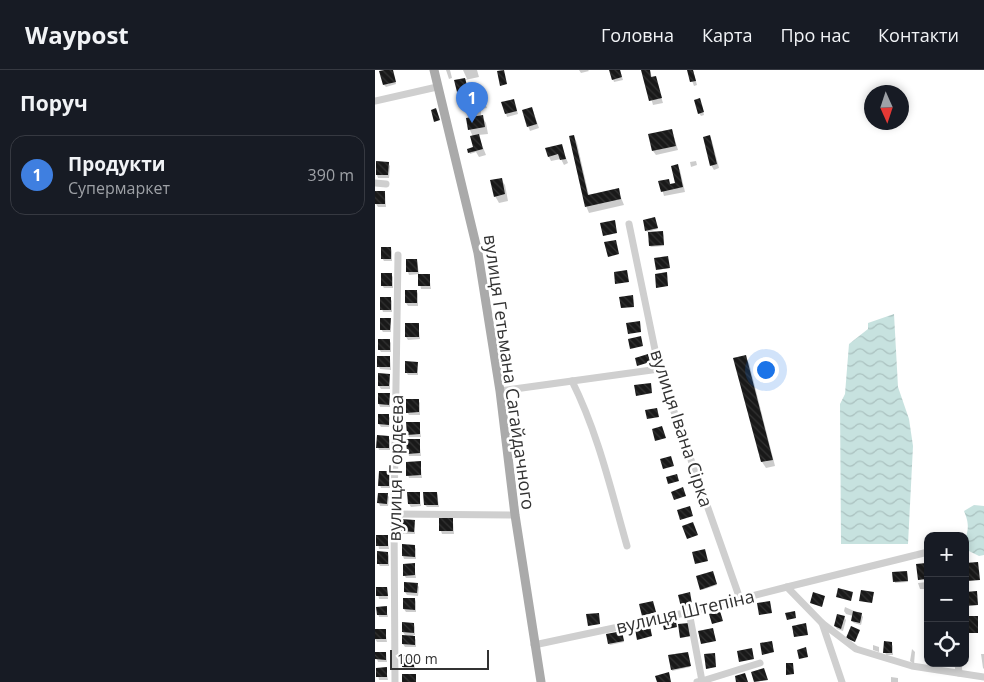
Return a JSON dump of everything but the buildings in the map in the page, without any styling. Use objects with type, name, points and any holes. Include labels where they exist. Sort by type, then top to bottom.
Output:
[{"type":"main road","name":"вулиця Гетьмана Сагайдачного","points":[[434,70],[478,253],[500,391],[515,515],[541,682]]},
{"type":"street","points":[[375,101],[437,87]]},
{"type":"street","points":[[375,184],[386,184]]},
{"type":"street","name":"вулиця Івана Сірка","points":[[629,224],[659,369],[740,599]]},
{"type":"street","name":"вулиця Гордєєва","points":[[395,682],[394,514],[398,255]]},
{"type":"street","points":[[500,391],[659,369]]},
{"type":"street","points":[[572,381],[585,407],[606,471],[627,546]]},
{"type":"street","points":[[394,514],[515,515]]},
{"type":"street","name":"вулиця Штепіна","points":[[534,645],[689,612],[924,553]]},
{"type":"street","points":[[787,587],[822,623],[856,649],[912,666],[984,677]]},
{"type":"street","points":[[689,612],[700,681],[760,663]]},
{"type":"street","points":[[822,623],[842,682]]},
{"type":"street","points":[[959,667],[959,673]]},
{"type":"water","points":[[894,314],[898,387],[909,419],[913,446],[908,544],[841,544],[840,404],[845,394],[849,344],[868,329],[868,323]]},
{"type":"water","points":[[974,505],[984,506],[984,555],[979,556],[969,551],[969,532],[967,532],[968,527],[964,511]]},
{"type":"place","name":"Продукти","points":[[472,123]]}]
